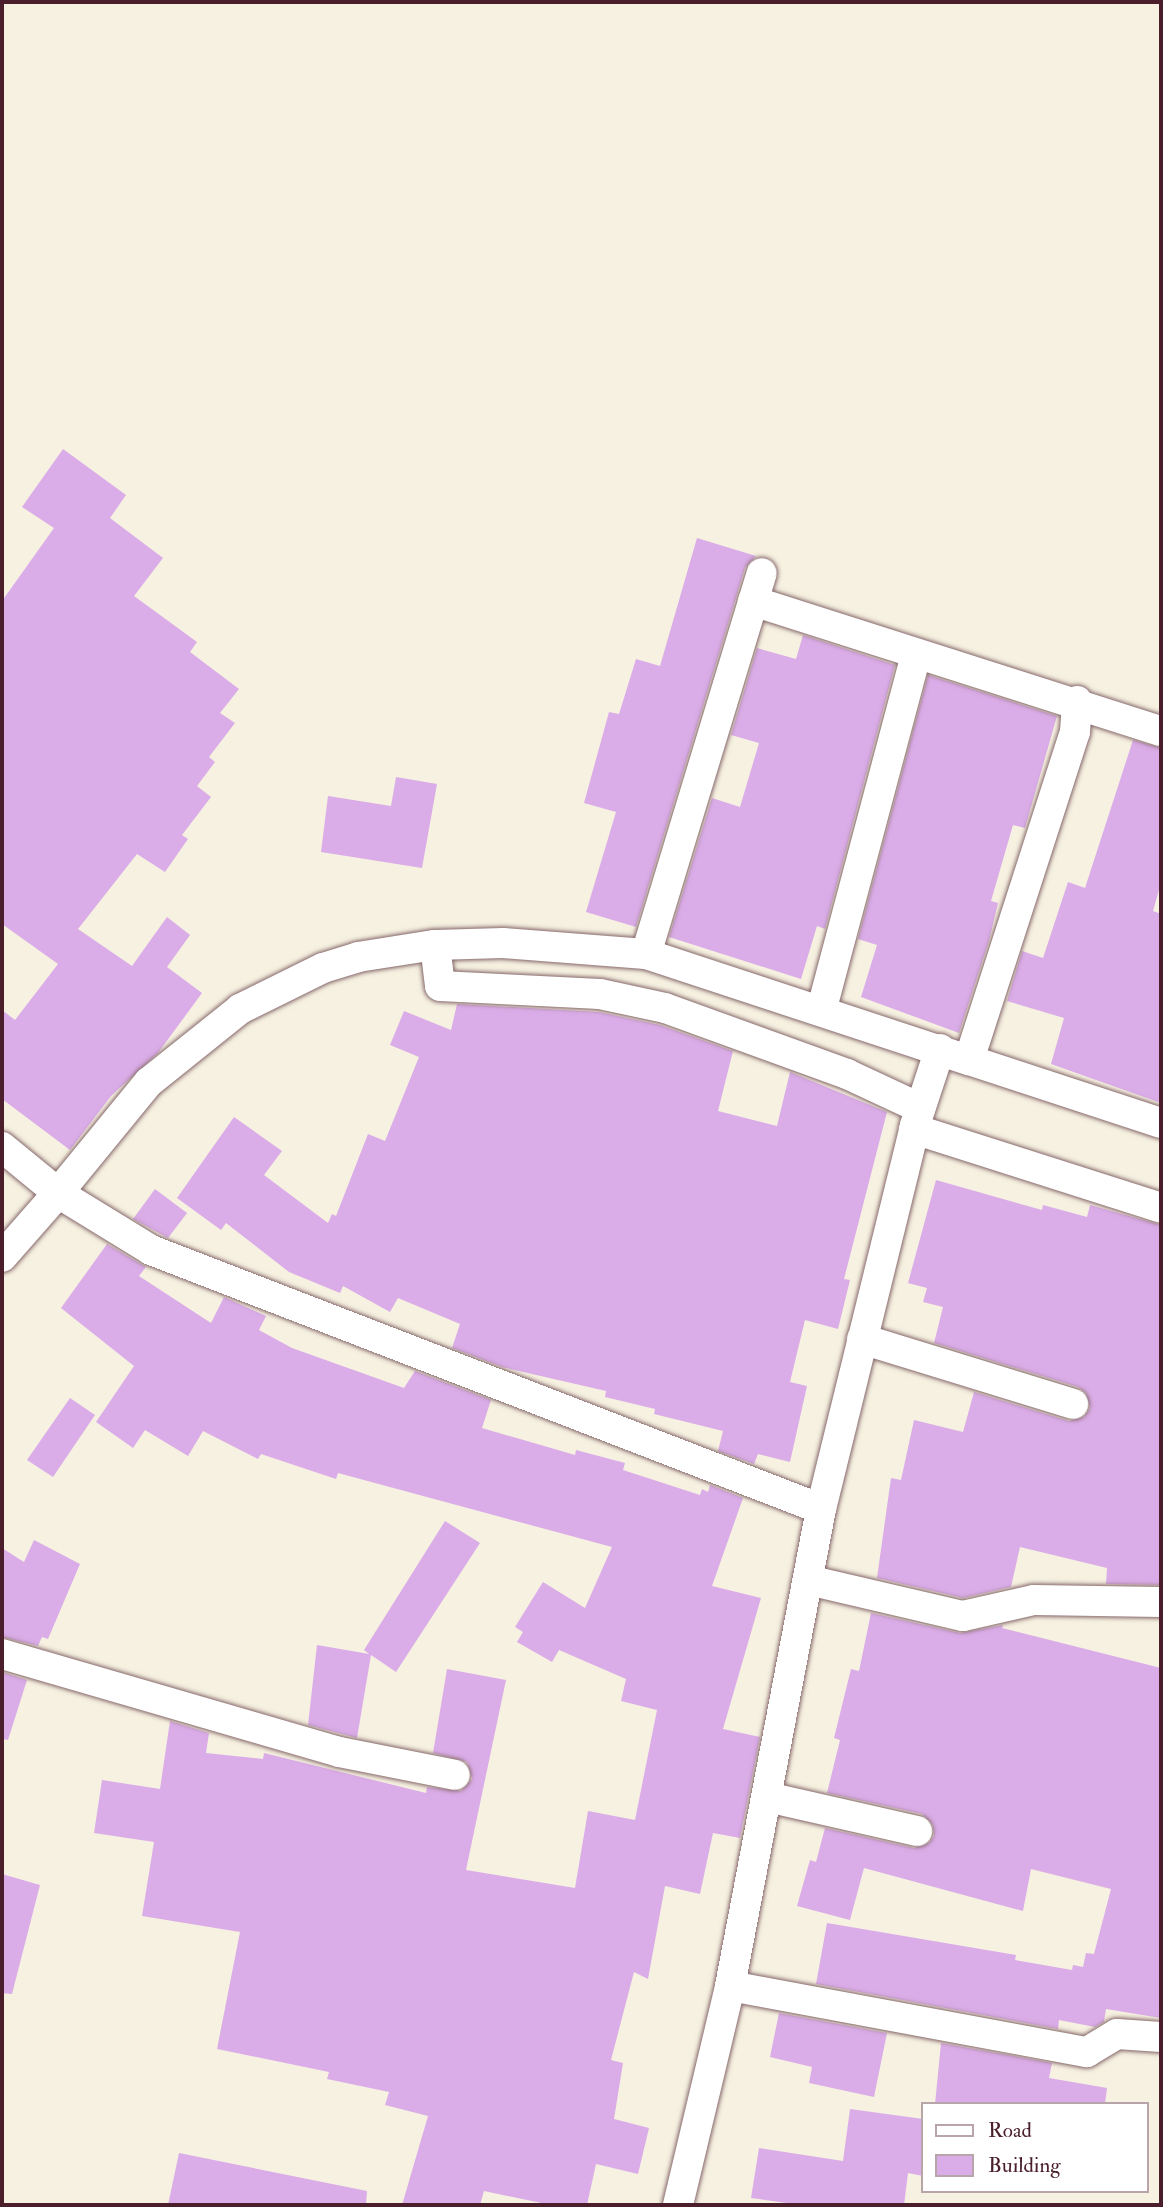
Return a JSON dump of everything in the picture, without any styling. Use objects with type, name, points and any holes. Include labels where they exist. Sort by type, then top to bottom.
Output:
[{"type":"street","points":[[646,954],[757,587],[916,654],[1077,701],[1161,731]]},
{"type":"street","points":[[821,1008],[916,654]]},
{"type":"street","points":[[678,2205],[730,1986],[821,1509],[926,1090],[969,1059],[1075,732],[1077,701]]},
{"type":"street","points":[[2,1257],[61,1194],[149,1082],[240,1009],[323,968],[358,957],[503,943],[646,954],[821,1008],[926,1090],[1161,1208]]},
{"type":"street","points":[[436,949],[438,983],[600,994],[665,1008],[847,1074],[926,1090]]},
{"type":"street","points":[[969,1059],[1161,1123]]},
{"type":"street","points":[[2,1147],[61,1194],[151,1250],[821,1509]]},
{"type":"street","points":[[862,1339],[1073,1404]]},
{"type":"street","points":[[808,1580],[963,1616],[1034,1600],[1161,1602]]},
{"type":"street","points":[[2,1654],[340,1752],[455,1775]]},
{"type":"street","points":[[767,1797],[918,1831]]},
{"type":"street","points":[[730,1986],[1087,2052],[1117,2034],[1161,2037]]},
{"type":"building","points":[[63,449],[126,495],[110,518],[163,558],[134,596],[197,642],[190,652],[239,689],[220,713],[235,723],[209,757],[215,762],[197,786],[211,797],[182,835],[188,839],[165,872],[137,854],[78,929],[132,966],[167,917],[190,935],[167,967],[202,993],[158,1053],[111,1096],[70,1150],[2,1099],[2,1010],[15,1020],[58,964],[2,924],[2,601],[54,528],[22,507]]},
{"type":"building","points":[[697,538],[756,556],[745,568],[636,927],[586,912],[616,812],[584,803],[609,712],[619,714],[636,659],[660,666]]},
{"type":"building","points":[[803,635],[895,665],[825,929],[817,926],[801,979],[669,937],[712,798],[740,807],[759,743],[731,735],[757,648],[796,659]]},
{"type":"building","points":[[928,675],[1057,716],[1025,828],[1013,825],[991,901],[998,903],[989,941],[959,1033],[861,997],[877,945],[858,939]]},
{"type":"building","points":[[1133,740],[1161,748],[1161,883],[1153,911],[1161,914],[1161,1103],[1051,1064],[1064,1018],[1007,1001],[1022,951],[1043,958],[1068,882],[1085,888]]},
{"type":"building","points":[[396,777],[437,784],[422,868],[321,852],[328,796],[391,806]]},
{"type":"building","points":[[457,1004],[599,1012],[660,1025],[733,1051],[718,1111],[777,1126],[790,1072],[887,1112],[844,1279],[850,1280],[838,1329],[805,1320],[790,1382],[807,1386],[790,1462],[758,1454],[754,1464],[718,1451],[723,1431],[654,1414],[655,1409],[605,1397],[606,1391],[502,1367],[452,1348],[460,1324],[398,1298],[390,1312],[343,1286],[340,1293],[289,1272],[226,1223],[221,1230],[177,1198],[234,1117],[282,1151],[264,1175],[328,1223],[332,1214],[336,1216],[368,1134],[385,1141],[419,1057],[390,1045],[404,1011],[451,1030]]},
{"type":"building","points":[[936,1180],[1042,1210],[1043,1205],[1087,1217],[1090,1205],[1161,1225],[1161,1585],[1106,1584],[1107,1568],[1020,1547],[1011,1587],[963,1598],[877,1578],[891,1478],[901,1480],[914,1420],[963,1432],[974,1392],[1069,1421],[1084,1417],[1090,1408],[1086,1393],[1078,1387],[934,1343],[943,1307],[923,1302],[927,1288],[908,1283]]},
{"type":"building","points":[[155,1189],[187,1213],[168,1238],[133,1219]]},
{"type":"building","points":[[107,1244],[146,1267],[139,1276],[211,1323],[224,1297],[266,1316],[259,1330],[292,1348],[404,1388],[415,1371],[491,1400],[482,1428],[575,1455],[576,1450],[625,1463],[623,1470],[700,1495],[702,1489],[708,1492],[710,1485],[743,1498],[712,1586],[761,1598],[723,1729],[760,1737],[740,1838],[713,1833],[700,1894],[665,1886],[648,1979],[634,1972],[611,2060],[623,2063],[614,2119],[649,2128],[638,2174],[596,2164],[587,2205],[551,2205],[484,2191],[480,2205],[402,2205],[428,2116],[385,2105],[389,2092],[327,2079],[329,2072],[217,2049],[240,1932],[142,1916],[154,1842],[94,1833],[102,1780],[160,1789],[170,1721],[209,1733],[206,1753],[263,1759],[264,1753],[426,1793],[427,1787],[461,1791],[472,1779],[467,1762],[433,1753],[447,1669],[506,1680],[466,1870],[575,1888],[588,1811],[635,1820],[657,1710],[621,1701],[626,1679],[559,1650],[552,1662],[517,1642],[523,1632],[515,1627],[543,1582],[585,1608],[612,1547],[338,1473],[336,1479],[261,1454],[258,1459],[203,1431],[188,1456],[145,1430],[133,1448],[96,1422],[134,1366],[61,1308]]},
{"type":"building","points":[[70,1398],[95,1415],[53,1477],[27,1460]]},
{"type":"building","points":[[445,1521],[480,1543],[396,1672],[371,1655],[357,1738],[308,1725],[317,1645],[369,1654],[364,1650]]},
{"type":"building","points":[[34,1540],[80,1564],[48,1639],[42,1637],[38,1646],[2,1637],[2,1548],[24,1562]]},
{"type":"building","points":[[871,1613],[960,1633],[1003,1625],[1002,1628],[1161,1668],[1161,2018],[1106,2009],[1104,2022],[1095,2027],[1059,2020],[1058,2029],[816,1984],[827,1923],[1016,1955],[1015,1960],[1072,1970],[1073,1965],[1083,1967],[1086,1953],[1094,1954],[1111,1889],[1031,1869],[1023,1911],[864,1868],[850,1920],[797,1906],[810,1860],[816,1862],[825,1828],[914,1848],[929,1843],[934,1836],[933,1825],[922,1814],[827,1793],[840,1740],[834,1738],[851,1669],[859,1671]]},
{"type":"building","points":[[2,1672],[27,1680],[8,1740],[2,1739]]},
{"type":"building","points":[[2,1874],[40,1885],[12,1994],[2,1993]]},
{"type":"building","points":[[779,2013],[887,2033],[874,2097],[809,2083],[812,2067],[770,2057]]},
{"type":"building","points":[[941,2043],[1052,2063],[1049,2078],[1107,2088],[1105,2102],[935,2102]]},
{"type":"building","points":[[850,2109],[922,2119],[922,2176],[908,2173],[904,2205],[800,2205],[751,2198],[759,2148],[843,2161]]},
{"type":"building","points":[[179,2153],[367,2191],[366,2205],[168,2205]]}]
